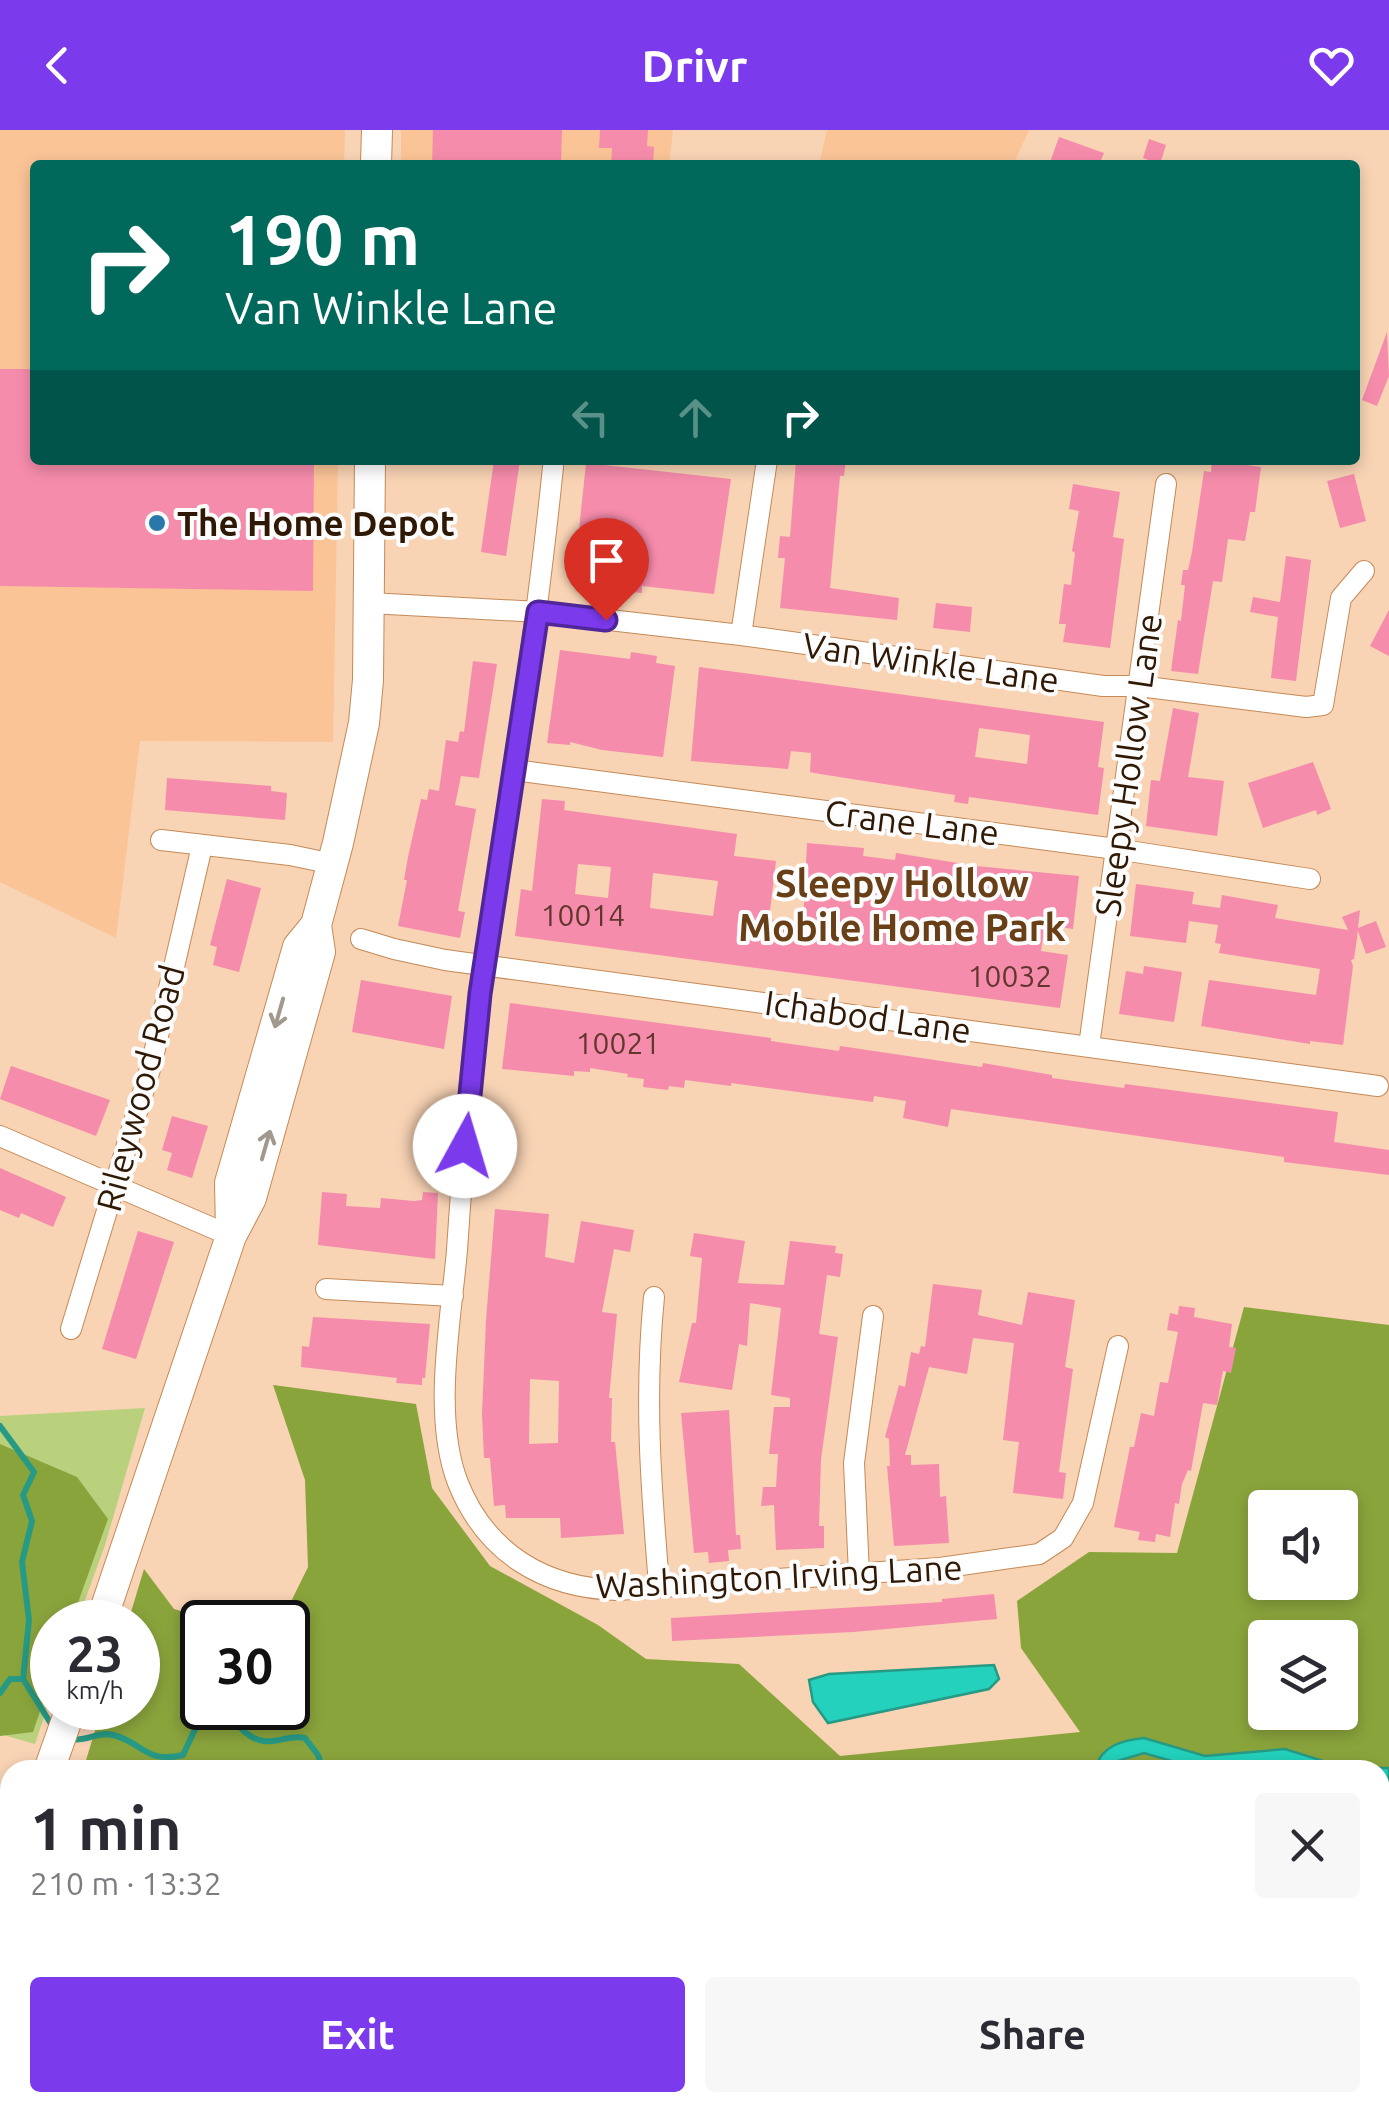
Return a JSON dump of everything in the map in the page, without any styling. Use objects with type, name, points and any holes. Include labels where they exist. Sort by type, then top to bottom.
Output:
[{"type":"street","points":[[376,160],[377,130]]},
{"type":"street","points":[[108,1600],[232,1236],[251,1198],[320,952],[316,925],[364,723],[370,465]]},
{"type":"street","points":[[741,636],[765,465]]},
{"type":"street","name":"Washington Irving Lane","points":[[553,467],[538,612],[486,966],[461,1183],[453,1296],[446,1426],[458,1482],[483,1528],[504,1552],[555,1580],[582,1589],[859,1574],[1022,1559],[1053,1547],[1083,1503],[1118,1346]]},
{"type":"street","name":"Sleepy Hollow Lane","points":[[1089,1046],[1166,484]]},
{"type":"street","name":"Van Winkle Lane","points":[[369,603],[538,612],[1103,686],[1139,686],[1306,707],[1323,704],[1341,598],[1364,571]]},
{"type":"street","name":"Crane Lane","points":[[514,770],[1310,878]]},
{"type":"street","points":[[161,840],[333,864]]},
{"type":"street","name":"Rileywood Road","points":[[71,1329],[150,1066],[202,846]]},
{"type":"street","name":"Ichabod Lane","points":[[361,938],[406,952],[486,966],[1378,1086]]},
{"type":"street","points":[[0,1136],[232,1236]]},
{"type":"street","points":[[326,1289],[453,1296]]},
{"type":"street","points":[[654,1297],[646,1418],[659,1585]]},
{"type":"street","points":[[859,1574],[854,1462],[873,1316]]},
{"type":"street","points":[[53,1760],[63,1730]]},
{"type":"shaded area","points":[[0,130],[345,130],[344,160],[30,160],[30,465],[338,465],[333,742],[140,741],[116,938],[0,882]]},
{"type":"shaded area","points":[[401,130],[673,130],[670,160],[401,160]]},
{"type":"shaded area","points":[[827,130],[1029,130],[1015,160],[820,160]]},
{"type":"green space","points":[[1244,1307],[1389,1325],[1389,1760],[86,1760],[95,1730],[160,1730],[160,1600],[135,1600],[144,1569],[174,1609],[180,1611],[180,1730],[310,1730],[310,1600],[292,1600],[308,1567],[305,1480],[273,1385],[416,1404],[432,1488],[490,1566],[598,1625],[646,1659],[739,1664],[840,1756],[1080,1732],[1021,1648],[1017,1601],[1089,1552],[1177,1553]]},
{"type":"green space","points":[[145,1408],[85,1600],[30,1600],[30,1730],[40,1730],[35,1744],[0,1734],[0,1416]]},
{"type":"green space","points":[[0,1444],[77,1477],[108,1519],[79,1600],[30,1600],[30,1730],[34,1730],[0,1736]]},
{"type":"water","points":[[994,1665],[999,1679],[989,1689],[828,1723],[813,1702],[809,1680],[829,1674]]},
{"type":"water","points":[[1144,1738],[1205,1756],[1285,1749],[1320,1760],[1168,1760],[1144,1753],[1121,1760],[1099,1760],[1107,1750]]},
{"type":"building","points":[[433,130],[562,130],[561,160],[432,160]]},
{"type":"building","points":[[600,130],[648,130],[647,146],[654,147],[653,160],[611,160],[612,148],[599,148]]},
{"type":"building","points":[[1059,137],[1104,153],[1101,160],[1051,160]]},
{"type":"building","points":[[1149,139],[1166,145],[1161,160],[1143,158]]},
{"type":"building","points":[[1387,332],[1389,376],[1377,406],[1362,400]]},
{"type":"building","name":"The Home Depot","points":[[0,369],[30,369],[30,465],[314,465],[313,591],[0,586]]},
{"type":"building","points":[[493,465],[519,465],[506,556],[481,552]]},
{"type":"building","points":[[586,465],[731,479],[714,594],[642,586],[642,593],[599,589],[600,580],[574,578]]},
{"type":"building","points":[[796,465],[845,465],[844,476],[840,476],[830,588],[899,598],[897,620],[780,608],[785,558],[778,558],[780,536],[790,537]]},
{"type":"building","points":[[1212,465],[1261,467],[1255,512],[1250,512],[1245,541],[1228,539],[1222,582],[1213,581],[1198,674],[1171,671],[1178,620],[1181,621],[1183,570],[1188,570],[1192,552],[1204,471],[1211,472]]},
{"type":"building","points":[[1354,474],[1366,521],[1340,528],[1327,481]]},
{"type":"building","points":[[1073,484],[1120,492],[1113,537],[1124,539],[1110,648],[1063,642],[1066,624],[1059,624],[1064,584],[1071,585],[1079,511],[1069,509]]},
{"type":"building","points":[[1286,556],[1311,560],[1296,681],[1271,678],[1278,617],[1250,612],[1253,597],[1280,602]]},
{"type":"building","points":[[936,603],[972,607],[970,632],[933,628]]},
{"type":"building","points":[[1389,610],[1389,656],[1370,646]]},
{"type":"building","points":[[560,650],[630,659],[631,652],[657,656],[656,663],[675,666],[663,757],[570,742],[547,743]]},
{"type":"building","points":[[473,661],[497,664],[479,778],[461,776],[455,805],[476,809],[458,911],[465,912],[460,938],[398,926],[421,799],[427,800],[429,789],[439,791],[446,740],[458,742],[460,731],[464,732]]},
{"type":"building","points":[[699,667],[1104,722],[1098,767],[1104,768],[1098,815],[969,797],[968,804],[954,802],[955,795],[810,772],[811,753],[791,751],[788,769],[691,761]],"holes":[[[979,728],[1030,735],[1027,764],[975,757]]]},
{"type":"building","points":[[1173,708],[1199,713],[1188,777],[1224,781],[1217,836],[1146,826],[1151,780],[1160,781]]},
{"type":"building","points":[[1313,762],[1331,809],[1317,815],[1316,810],[1263,828],[1248,783]]},
{"type":"building","points":[[167,778],[271,786],[271,791],[287,793],[285,820],[165,810]]},
{"type":"building","points":[[542,799],[565,801],[564,810],[737,834],[734,856],[776,861],[769,919],[803,924],[807,843],[864,848],[863,856],[895,860],[896,853],[1079,876],[1073,929],[1045,925],[1041,951],[1068,955],[1060,1008],[515,936],[521,889],[532,891]],"holes":[[[578,864],[611,867],[608,898],[575,894]],[[653,873],[718,881],[713,916],[650,908]]]},
{"type":"building","points":[[227,879],[261,888],[239,972],[213,965],[217,947],[210,945]]},
{"type":"building","points":[[1136,884],[1194,892],[1192,904],[1220,908],[1222,895],[1278,905],[1275,918],[1348,930],[1342,917],[1360,910],[1358,928],[1376,921],[1386,947],[1366,954],[1358,931],[1351,960],[1343,1045],[1310,1044],[1201,1026],[1209,980],[1316,995],[1320,969],[1219,953],[1221,944],[1215,943],[1218,925],[1189,921],[1186,943],[1130,936]]},
{"type":"building","points":[[1144,966],[1182,972],[1174,1022],[1119,1014],[1126,971],[1143,974]]},
{"type":"building","points":[[361,980],[452,996],[444,1049],[352,1032]]},
{"type":"building","points":[[510,1003],[771,1038],[839,1051],[840,1046],[982,1067],[983,1063],[1124,1088],[1125,1084],[1338,1112],[1334,1142],[1389,1150],[1389,1175],[951,1109],[948,1127],[903,1118],[906,1101],[874,1096],[873,1102],[685,1080],[684,1088],[669,1086],[668,1090],[643,1087],[644,1079],[627,1077],[628,1074],[590,1068],[590,1072],[574,1071],[574,1076],[502,1069]]},
{"type":"building","points":[[11,1066],[110,1100],[96,1136],[0,1099]]},
{"type":"building","points":[[172,1116],[208,1126],[192,1178],[167,1170],[172,1153],[162,1150]]},
{"type":"building","points":[[0,1168],[66,1197],[53,1227],[21,1213],[19,1218],[0,1210]]},
{"type":"building","points":[[322,1192],[347,1194],[346,1206],[380,1208],[381,1198],[414,1201],[422,1200],[423,1192],[438,1193],[435,1259],[318,1245]]},
{"type":"building","points":[[495,1209],[549,1214],[545,1257],[574,1263],[581,1221],[634,1230],[630,1252],[614,1249],[602,1312],[617,1314],[609,1398],[624,1534],[561,1538],[560,1518],[506,1518],[505,1505],[494,1506],[490,1458],[484,1458],[482,1414]],"holes":[[[530,1379],[559,1381],[558,1443],[529,1444]]]},
{"type":"building","points":[[138,1231],[174,1242],[136,1359],[102,1349]]},
{"type":"building","points":[[694,1233],[745,1241],[738,1283],[784,1285],[790,1241],[836,1246],[835,1253],[843,1254],[840,1277],[827,1275],[819,1334],[838,1337],[821,1459],[819,1526],[824,1526],[824,1548],[776,1550],[774,1505],[761,1506],[763,1487],[776,1487],[778,1454],[769,1454],[774,1407],[790,1407],[790,1398],[771,1395],[781,1308],[750,1303],[747,1346],[739,1344],[732,1390],[679,1382],[692,1323],[696,1323],[702,1258],[690,1256]]},
{"type":"building","points":[[933,1284],[982,1290],[978,1315],[1022,1325],[1028,1292],[1075,1300],[1065,1367],[1073,1369],[1059,1472],[1066,1473],[1063,1499],[1013,1493],[1019,1442],[1003,1440],[1014,1343],[973,1338],[967,1374],[929,1367],[905,1455],[911,1455],[911,1465],[939,1464],[940,1497],[946,1496],[949,1543],[894,1546],[887,1466],[889,1439],[885,1437],[899,1385],[905,1387],[911,1352],[919,1354],[921,1346],[925,1347]]},
{"type":"building","points":[[1179,1306],[1195,1308],[1194,1317],[1232,1324],[1229,1347],[1236,1348],[1231,1373],[1223,1371],[1217,1405],[1203,1403],[1191,1471],[1188,1470],[1182,1484],[1179,1504],[1175,1503],[1170,1537],[1156,1534],[1155,1542],[1138,1540],[1140,1532],[1114,1527],[1141,1413],[1154,1416],[1160,1382],[1168,1383],[1178,1332],[1167,1330],[1170,1313],[1178,1315]]},
{"type":"building","points":[[313,1317],[430,1324],[422,1385],[396,1383],[397,1378],[301,1367],[302,1346],[309,1347]]},
{"type":"building","points":[[729,1410],[736,1535],[740,1535],[741,1549],[728,1550],[729,1561],[709,1563],[708,1552],[694,1553],[681,1413]]},
{"type":"building","points":[[994,1594],[997,1619],[853,1632],[672,1641],[671,1618],[942,1602]]},
{"type":"waterway","points":[[0,1426],[34,1472],[23,1495],[32,1521],[22,1562],[29,1620],[23,1679]]},
{"type":"waterway","points":[[0,1693],[10,1679],[23,1679],[30,1690]]},
{"type":"waterway","points":[[72,1739],[113,1735],[152,1754],[170,1757],[183,1755],[198,1723],[221,1717],[264,1741],[305,1738],[320,1760]]},
{"type":"place","name":"The Home Depot","points":[[157,523]]},
{"type":"district","name":"Sleepy Hollow Mobile Home Park","points":[[902,904]]},
{"type":"route","points":[[465,1146],[480,994],[538,612],[606,620]]}]
